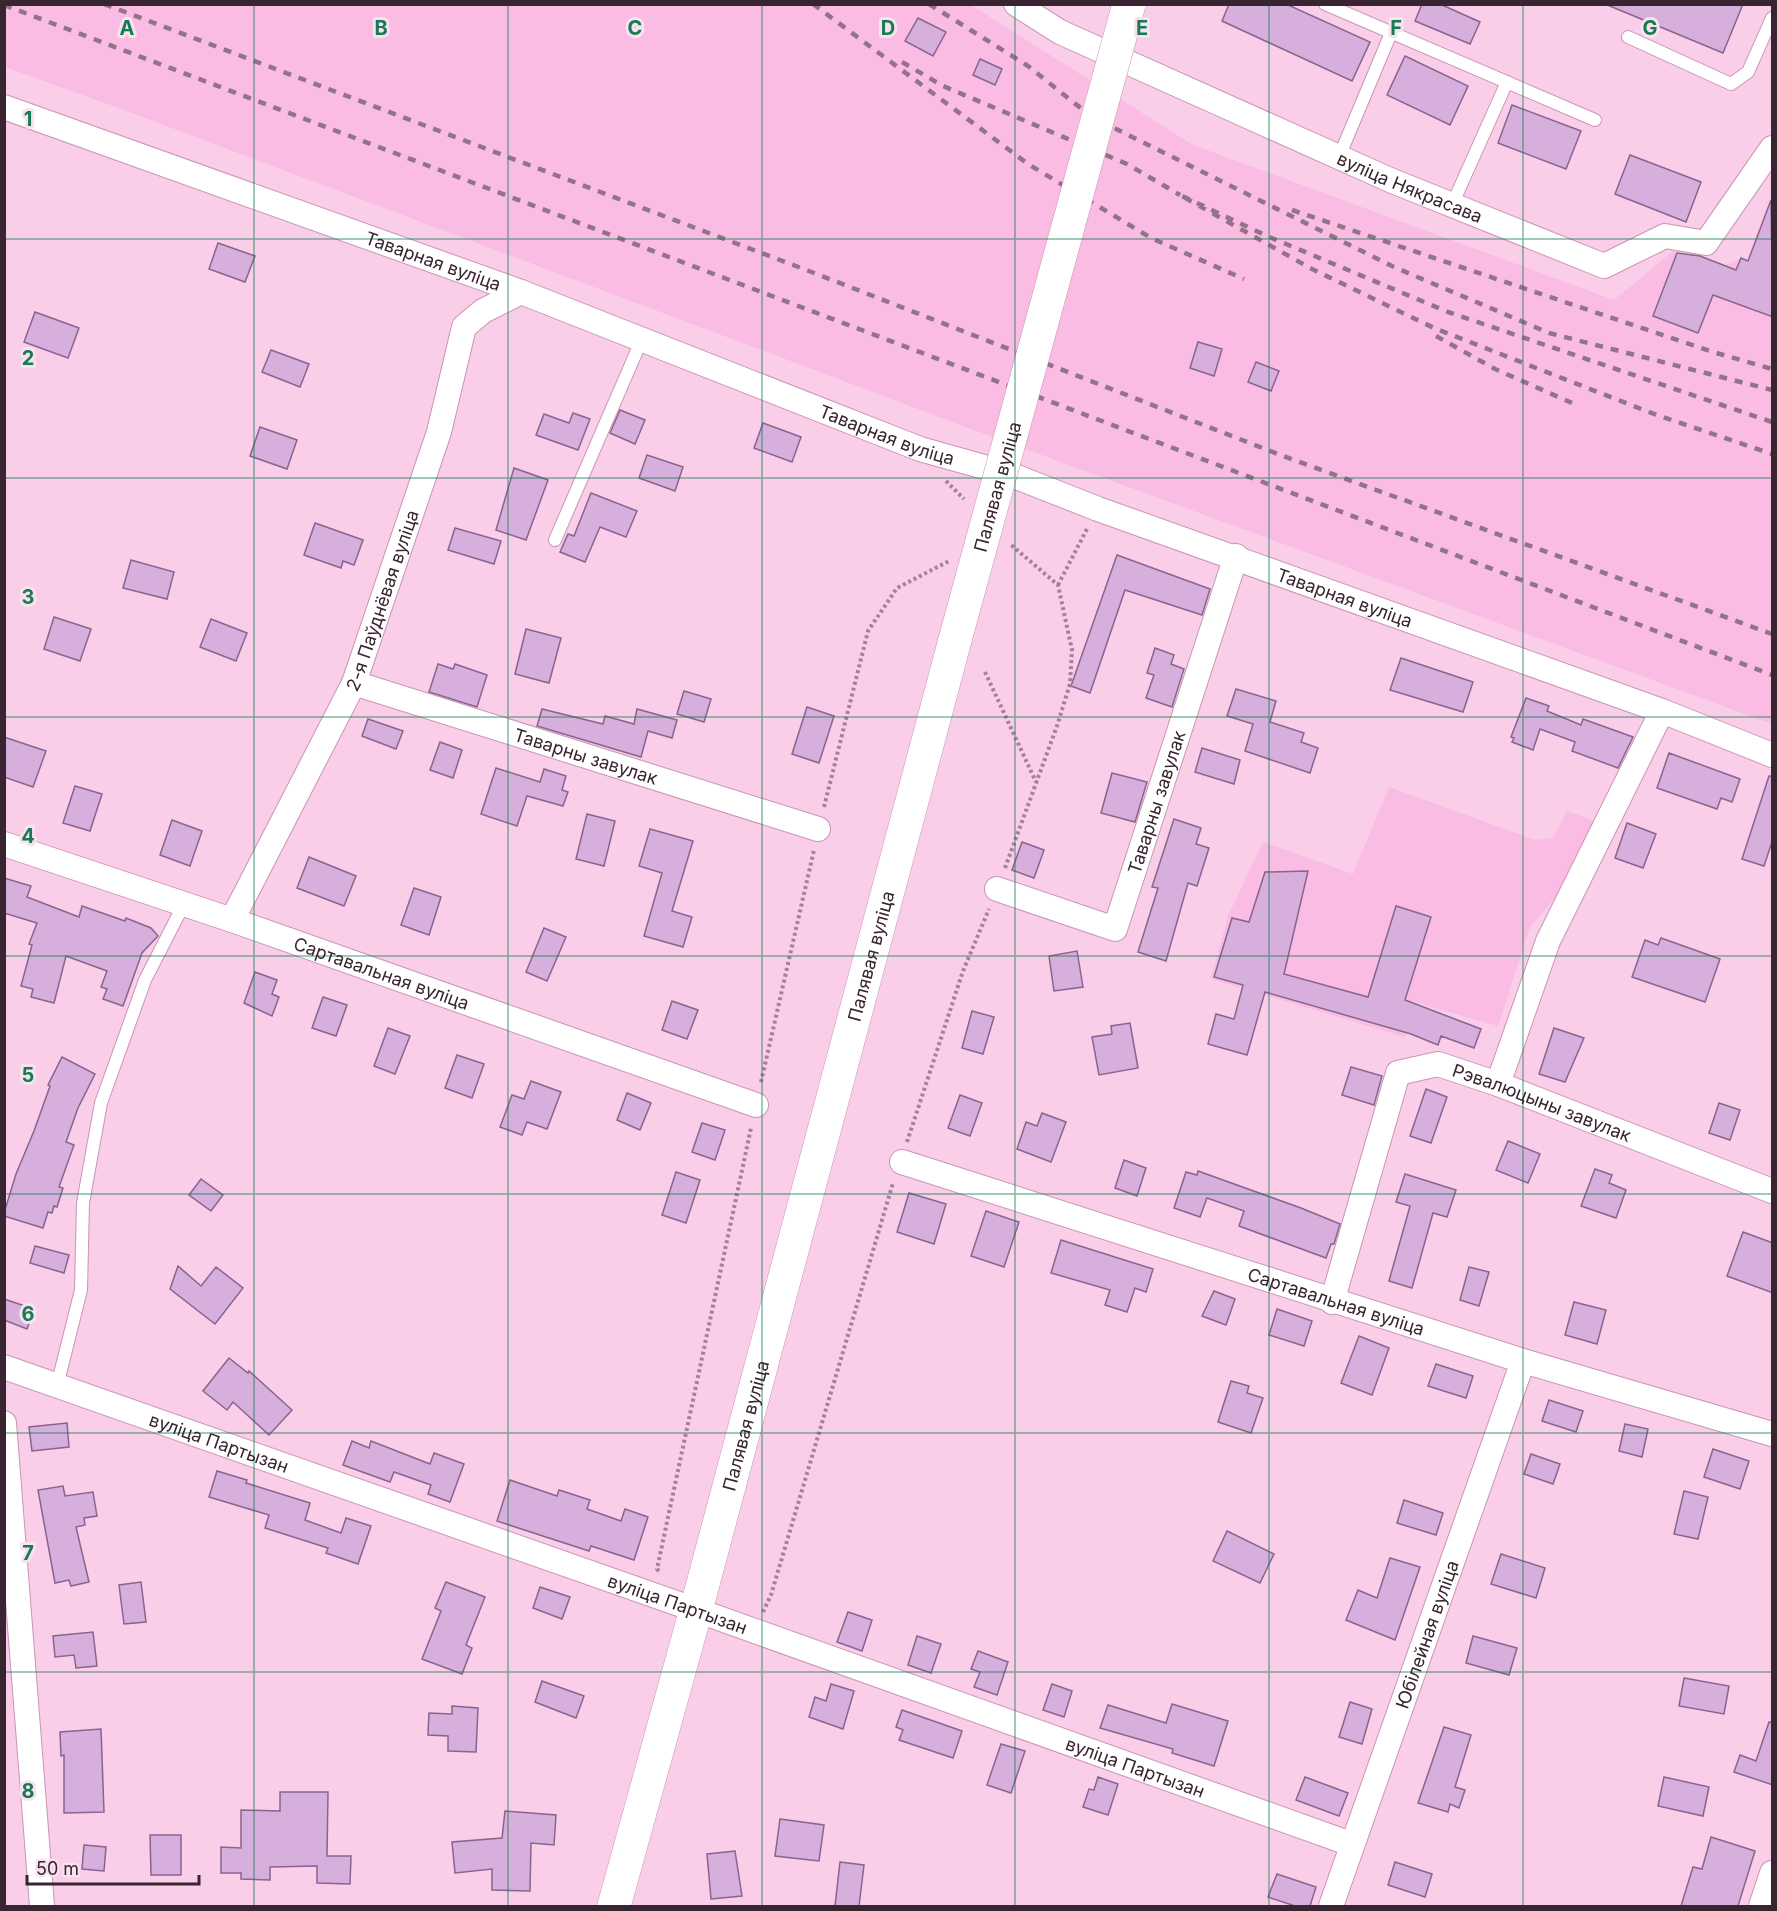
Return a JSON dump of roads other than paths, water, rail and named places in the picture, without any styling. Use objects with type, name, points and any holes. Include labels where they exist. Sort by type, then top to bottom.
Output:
[{"type":"main road","name":"Палявая вуліца","points":[[614,1906],[1129,4]]},
{"type":"street","name":"вуліца Някрасава","points":[[1016,4],[1060,32],[1339,157],[1604,266],[1665,236],[1706,243],[1773,148]]},
{"type":"street","name":"Таварная вуліца","points":[[4,107],[521,292],[920,449],[1009,474],[1098,509],[1236,556],[1662,711],[1773,755]]},
{"type":"street","name":"2-я Паўднёвая вуліца","points":[[232,920],[354,683],[439,432],[464,327],[483,311],[521,292]]},
{"type":"street","name":"Таварны завулак","points":[[997,890],[1115,929],[1236,556]]},
{"type":"street","name":"Таварны завулак","points":[[354,683],[818,829]]},
{"type":"street","points":[[1498,1084],[1548,941],[1662,711]]},
{"type":"street","name":"Сартавальная вуліца","points":[[4,844],[232,920],[756,1105]]},
{"type":"street","name":"Рэвалюцыны завулак","points":[[1332,1302],[1398,1072],[1438,1064],[1498,1084],[1773,1191]]},
{"type":"street","name":"Сартавальная вуліца","points":[[902,1162],[1332,1302],[1773,1434]]},
{"type":"street","name":"Юбілейная вуліца","points":[[1331,1906],[1523,1361]]},
{"type":"street","name":"вуліца Партызан","points":[[4,1367],[749,1628],[1351,1844]]},
{"type":"street","points":[[4,1423],[42,1906]]},
{"type":"street","points":[[1761,1906],[1773,1873]]},
{"type":"lane","points":[[1325,4],[1595,120]]},
{"type":"lane","points":[[1628,37],[1731,84],[1748,72],[1773,18]]},
{"type":"lane","points":[[1339,157],[1391,33]]},
{"type":"lane","points":[[1452,205],[1507,82]]},
{"type":"lane","points":[[555,540],[642,339]]},
{"type":"lane","points":[[57,1386],[81,1290],[83,1203],[101,1103],[145,980],[183,904]]},
{"type":"railway","points":[[104,4],[809,271],[1283,456],[1772,634]]},
{"type":"railway","points":[[813,4],[1028,164],[1151,238],[1244,279]]},
{"type":"railway","points":[[929,4],[1028,66],[1092,117],[1394,267],[1549,333],[1772,390]]},
{"type":"railway","points":[[4,5],[1772,675]]},
{"type":"railway","points":[[902,62],[943,86],[1127,164],[1180,195]]},
{"type":"railway","points":[[1772,422],[1448,312],[1267,236],[1180,195],[1312,269],[1434,328],[1654,414],[1772,454]]},
{"type":"railway","points":[[1292,210],[1713,352],[1772,369]]},
{"type":"railway","points":[[1436,336],[1495,369],[1572,403]]}]
